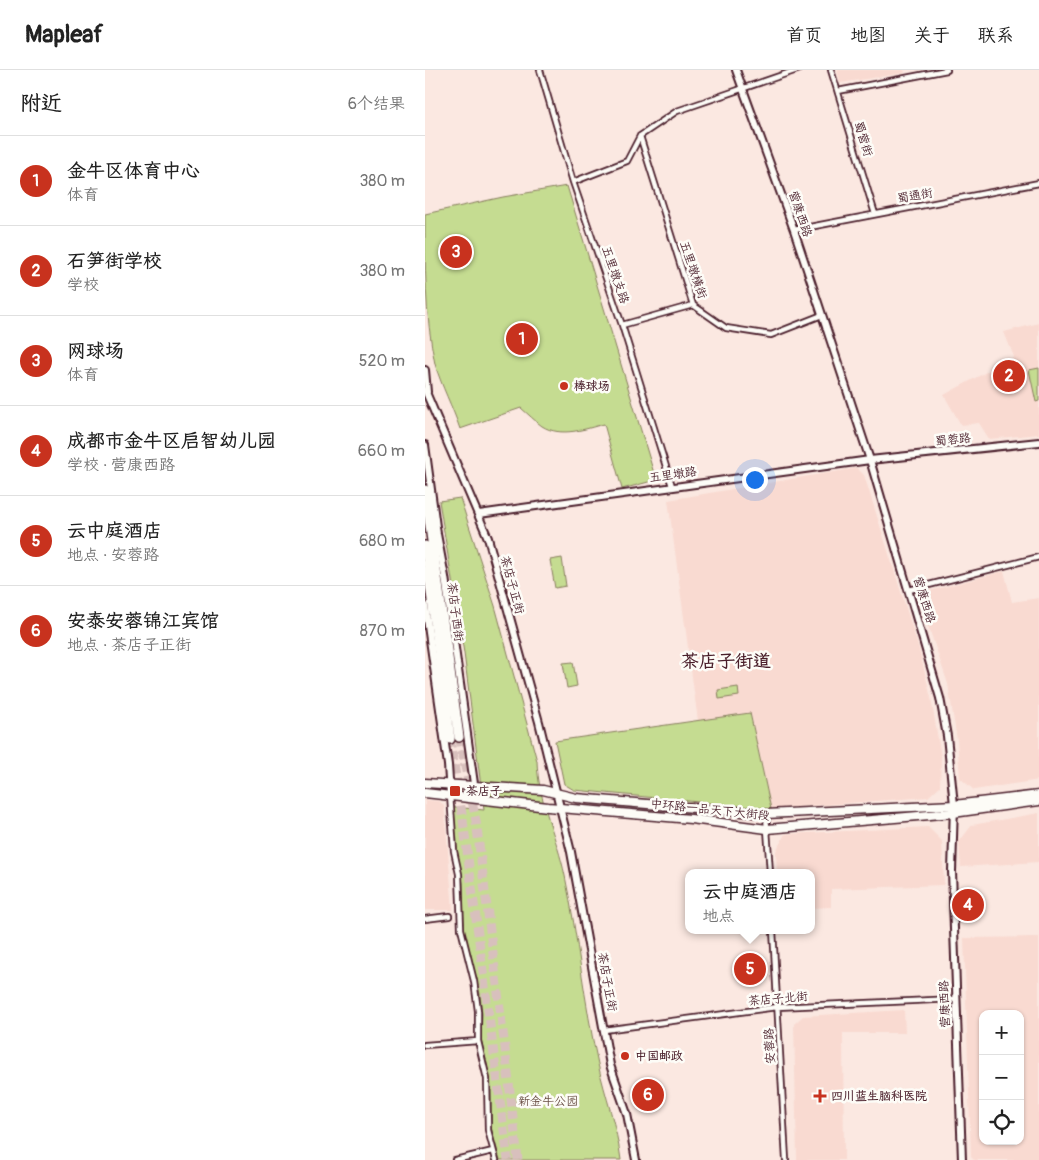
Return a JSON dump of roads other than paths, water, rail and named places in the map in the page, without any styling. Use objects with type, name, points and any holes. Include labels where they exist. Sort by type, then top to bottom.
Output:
[{"type":"highway","name":"茶店子西街","points":[[425,490],[454,738],[426,554]]},
{"type":"highway","points":[[425,546],[426,554]]},
{"type":"main road","name":"中环路一品天下大街段","points":[[425,782],[543,790],[577,798],[766,814],[1039,801]]},
{"type":"main road","name":"中环路一品天下大街段","points":[[1019,801],[1039,790]]},
{"type":"main road","name":"中环路一品天下大街段","points":[[425,793],[691,819],[767,829],[953,813],[1019,801],[1039,795]]},
{"type":"main road","name":"中环路一品天下大街段","points":[[1019,801],[1039,805]]},
{"type":"street","name":"五里墩支路","points":[[540,70],[573,182],[622,325],[672,486]]},
{"type":"street","name":"营康西路","points":[[736,70],[794,230],[870,460],[940,698],[947,736],[954,805],[953,871],[962,1160]]},
{"type":"street","points":[[573,182],[627,161],[640,136],[677,111],[797,70]]},
{"type":"street","name":"蜀营街","points":[[831,70],[875,214]]},
{"type":"street","points":[[838,91],[947,70]]},
{"type":"street","name":"五里墩横街","points":[[640,136],[693,305],[726,328],[771,336],[822,315]]},
{"type":"street","name":"蜀通街","points":[[794,230],[1039,184]]},
{"type":"street","points":[[622,325],[693,305]]},
{"type":"street","name":"茶店子正街","points":[[425,370],[426,391],[479,514],[487,538],[539,722],[579,891],[610,1065],[627,1114],[636,1160]]},
{"type":"street","name":"蜀蓉路","points":[[870,460],[1039,442]]},
{"type":"street","points":[[425,445],[476,798]]},
{"type":"street","name":"五里墩路","points":[[479,514],[870,460]]},
{"type":"street","points":[[909,590],[1039,557]]},
{"type":"street","points":[[425,605],[449,783],[454,851],[459,874],[461,929],[474,980],[478,1011],[478,1041],[487,1080],[487,1118],[493,1151],[497,1160]]},
{"type":"street","points":[[766,814],[770,869]]},
{"type":"street","points":[[425,919],[449,916]]},
{"type":"street","name":"安蓉路","points":[[773,934],[786,1160]]},
{"type":"street","name":"茶店子北街","points":[[604,1030],[777,1007],[956,999]]},
{"type":"street","points":[[425,1045],[478,1041]]},
{"type":"street","points":[[455,1160],[493,1151]]},
{"type":"tunnel","points":[[459,737],[476,821],[518,1160]]},
{"type":"tunnel","points":[[450,739],[463,820],[508,1160]]},
{"type":"place","name":"网球场","points":[[456,252]]},
{"type":"place","name":"金牛区体育中心","points":[[522,339]]},
{"type":"place","name":"石笋街学校","points":[[1009,376]]},
{"type":"place","name":"棒球场","points":[[564,386]]},
{"type":"place","name":"茶店子","points":[[455,791]]},
{"type":"place","name":"成都市金牛区启智幼儿园","points":[[968,905]]},
{"type":"place","name":"云中庭酒店","points":[[750,969]]},
{"type":"place","name":"中国邮政","points":[[625,1056]]},
{"type":"place","name":"安泰安蓉锦江宾馆","points":[[648,1095]]},
{"type":"place","name":"四川蓝生脑科医院","points":[[820,1096]]},
{"type":"district","name":"茶店子街道","points":[[726,661]]},
{"type":"park label","name":"新金牛公园","points":[[548,1101]]}]
